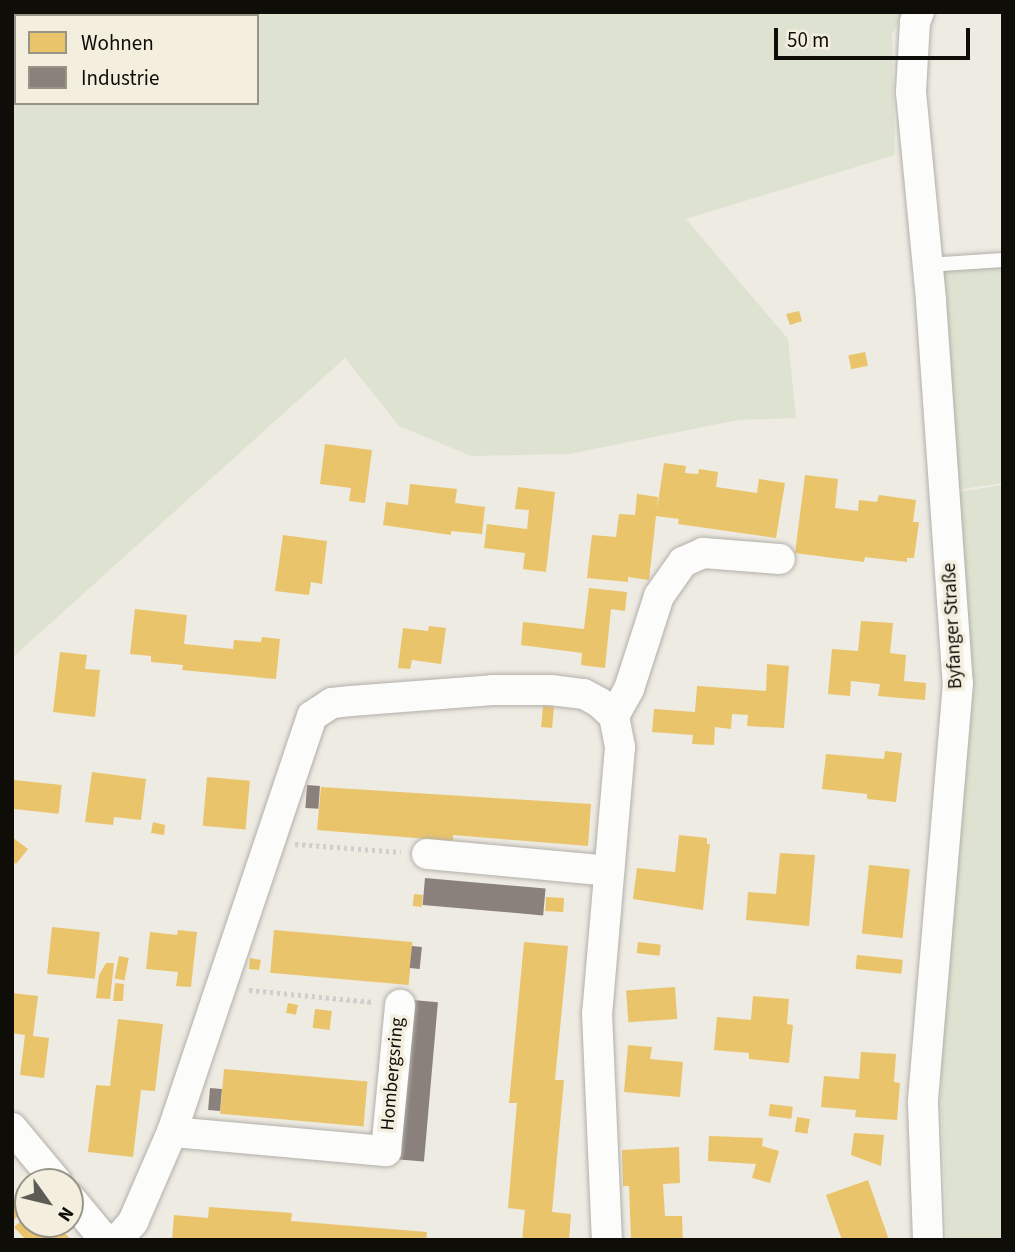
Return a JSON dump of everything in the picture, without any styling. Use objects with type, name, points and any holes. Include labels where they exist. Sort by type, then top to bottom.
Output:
[{"type":"street","name":"Byfanger Straße","points":[[919,12],[915,22],[911,92],[927,265],[958,683],[923,1102],[928,1240]]},
{"type":"street","points":[[614,716],[629,689],[659,596],[683,562],[703,553],[780,559]]},
{"type":"street","points":[[84,1214],[106,1240],[120,1237],[133,1222],[172,1132],[307,725],[321,708],[332,703],[493,690],[551,690],[593,698],[614,716],[620,747],[597,1035],[607,1240]]},
{"type":"street","points":[[427,854],[609,871]]},
{"type":"street","name":"Hombergsring","points":[[172,1132],[386,1151],[400,1005]]},
{"type":"street","points":[[12,1128],[45,1168]]},
{"type":"lane","points":[[927,265],[1003,261]]},
{"type":"path","points":[[270,842],[427,854]]},
{"type":"path","name":"Hombergsring","points":[[220,987],[400,1005]]},
{"type":"green space","points":[[12,12],[903,12],[892,34],[895,155],[686,219],[788,339],[796,418],[738,420],[569,454],[471,456],[399,426],[345,358],[12,658]]},
{"type":"green space","points":[[1003,266],[1003,483],[956,490],[940,271]]},
{"type":"green space","points":[[1003,485],[1003,1240],[947,1240],[941,1098],[957,492]]},
{"type":"building: Wohnen","points":[[799,311],[802,321],[790,325],[786,314]]},
{"type":"building: Wohnen","points":[[865,352],[868,366],[851,369],[848,356]]},
{"type":"building: Wohnen","points":[[325,444],[372,450],[365,503],[349,501],[351,488],[320,484]]},
{"type":"building: Wohnen","points":[[664,463],[686,466],[685,473],[698,474],[699,469],[718,472],[716,487],[757,493],[759,479],[785,483],[776,538],[678,524],[679,519],[656,516],[649,580],[628,577],[628,582],[587,578],[592,535],[616,537],[619,514],[635,515],[637,494],[658,497],[657,509]]},
{"type":"building: Wohnen","points":[[805,475],[838,479],[835,508],[858,511],[859,500],[877,502],[879,495],[916,500],[913,522],[919,522],[914,558],[907,558],[907,562],[865,557],[864,562],[795,553]]},
{"type":"building: Wohnen","points":[[410,484],[457,489],[455,503],[485,507],[482,534],[451,531],[451,535],[383,525],[386,502],[408,505]]},
{"type":"building: Wohnen","points":[[518,487],[555,492],[546,572],[523,569],[525,553],[484,548],[487,524],[527,529],[529,510],[515,509]]},
{"type":"building: Wohnen","points":[[283,535],[327,541],[322,584],[311,582],[309,595],[275,591]]},
{"type":"building: Wohnen","points":[[589,588],[627,592],[625,611],[611,609],[605,668],[581,665],[582,653],[521,645],[523,622],[584,629]]},
{"type":"building: Wohnen","points":[[135,609],[187,615],[184,644],[233,649],[234,640],[261,642],[262,637],[280,639],[276,679],[182,670],[183,665],[151,662],[151,656],[130,654]]},
{"type":"building: Wohnen","points":[[861,621],[893,623],[890,653],[906,655],[904,681],[926,683],[925,700],[878,696],[880,684],[851,681],[850,696],[828,694],[832,649],[858,651]]},
{"type":"building: Wohnen","points":[[429,626],[446,628],[441,664],[412,660],[410,669],[398,668],[403,628],[428,631]]},
{"type":"building: Wohnen","points":[[60,652],[87,655],[85,669],[100,670],[95,717],[53,712]]},
{"type":"building: Wohnen","points":[[767,664],[789,666],[784,728],[747,726],[748,715],[732,714],[731,729],[715,727],[714,745],[692,744],[693,735],[652,732],[654,709],[695,712],[697,686],[766,691]]},
{"type":"building: Wohnen","points":[[543,706],[554,707],[552,728],[541,727]]},
{"type":"building: Wohnen","points":[[885,751],[902,753],[896,802],[867,799],[867,794],[822,789],[826,754],[884,759]]},
{"type":"building: Wohnen","points":[[92,772],[146,779],[141,820],[114,817],[113,825],[85,822]]},
{"type":"building: Wohnen","points":[[207,777],[250,781],[246,830],[203,826]]},
{"type":"building: Wohnen","points":[[14,780],[62,785],[59,814],[12,809]]},
{"type":"building: Wohnen","points":[[321,787],[591,804],[588,846],[453,835],[453,841],[317,830]]},
{"type":"building: Wohnen","points":[[153,822],[165,825],[164,835],[151,833]]},
{"type":"building: Wohnen","points":[[679,835],[707,838],[707,844],[710,844],[703,910],[633,899],[637,868],[675,872]]},
{"type":"building: Wohnen","points":[[12,837],[28,849],[16,864],[12,861]]},
{"type":"building: Wohnen","points":[[780,853],[815,855],[809,926],[746,920],[748,892],[776,894]]},
{"type":"building: Wohnen","points":[[869,865],[910,869],[903,938],[862,934]]},
{"type":"building: Wohnen","points":[[414,894],[423,895],[422,907],[413,906]]},
{"type":"building: Wohnen","points":[[546,897],[564,898],[563,912],[545,911]]},
{"type":"building: Wohnen","points":[[52,927],[100,932],[95,979],[47,974]]},
{"type":"building: Wohnen","points":[[178,930],[197,932],[191,987],[176,986],[178,972],[146,969],[150,932],[177,935]]},
{"type":"building: Wohnen","points":[[274,930],[412,942],[409,985],[270,973]]},
{"type":"building: Wohnen","points":[[524,942],[568,946],[555,1080],[564,1080],[552,1212],[571,1214],[569,1240],[522,1240],[525,1210],[508,1208],[517,1103],[509,1103]]},
{"type":"building: Wohnen","points":[[638,942],[661,945],[659,956],[637,953]]},
{"type":"building: Wohnen","points":[[857,955],[903,960],[901,974],[856,969]]},
{"type":"building: Wohnen","points":[[119,956],[129,958],[124,980],[115,979]]},
{"type":"building: Wohnen","points":[[250,958],[261,960],[259,970],[249,969]]},
{"type":"building: Wohnen","points":[[106,963],[114,963],[110,999],[96,998],[99,975]]},
{"type":"building: Wohnen","points":[[115,983],[124,984],[123,1001],[113,1001]]},
{"type":"building: Wohnen","points":[[675,987],[677,1019],[628,1022],[626,990]]},
{"type":"building: Wohnen","points":[[12,993],[38,996],[33,1036],[49,1038],[44,1078],[20,1075],[25,1035],[12,1033]]},
{"type":"building: Wohnen","points":[[753,996],[789,999],[787,1024],[793,1025],[789,1063],[749,1059],[749,1053],[714,1050],[717,1017],[751,1020]]},
{"type":"building: Wohnen","points":[[288,1003],[298,1005],[296,1015],[286,1013]]},
{"type":"building: Wohnen","points":[[315,1009],[332,1011],[330,1030],[313,1028]]},
{"type":"building: Wohnen","points":[[118,1019],[163,1024],[155,1091],[141,1090],[133,1157],[88,1152],[96,1085],[110,1086]]},
{"type":"building: Wohnen","points":[[628,1045],[652,1047],[650,1059],[683,1062],[680,1097],[624,1092]]},
{"type":"building: Wohnen","points":[[861,1052],[896,1054],[894,1082],[900,1083],[897,1120],[855,1117],[856,1110],[821,1107],[824,1076],[859,1079]]},
{"type":"building: Wohnen","points":[[224,1069],[367,1082],[364,1126],[220,1114]]},
{"type":"building: Wohnen","points":[[770,1104],[793,1107],[791,1119],[769,1116]]},
{"type":"building: Wohnen","points":[[797,1117],[810,1119],[807,1134],[795,1132]]},
{"type":"building: Wohnen","points":[[854,1133],[884,1135],[881,1166],[851,1155]]},
{"type":"building: Wohnen","points":[[709,1136],[763,1138],[762,1146],[779,1151],[770,1183],[752,1178],[756,1164],[708,1161]]},
{"type":"building: Wohnen","points":[[679,1147],[680,1183],[663,1184],[665,1216],[682,1216],[683,1240],[631,1240],[629,1186],[623,1186],[622,1150]]},
{"type":"building: Wohnen","points":[[868,1180],[889,1240],[842,1240],[826,1195]]},
{"type":"building: Wohnen","points":[[14,1201],[12,1221],[12,1202]]},
{"type":"building: Wohnen","points":[[209,1207],[292,1213],[291,1221],[427,1232],[426,1240],[172,1240],[174,1215],[208,1218]]},
{"type":"building: Wohnen","points":[[24,1238],[71,1240],[26,1240]]},
{"type":"building: Industrie","points":[[307,785],[320,786],[318,809],[305,808]]},
{"type":"building: Industrie","points":[[425,878],[546,889],[543,915],[423,905]]},
{"type":"building: Industrie","points":[[412,946],[422,947],[420,969],[410,968]]},
{"type":"building: Industrie","points":[[413,1000],[438,1002],[424,1162],[399,1159]]},
{"type":"building: Industrie","points":[[210,1088],[222,1089],[220,1111],[208,1110]]}]
